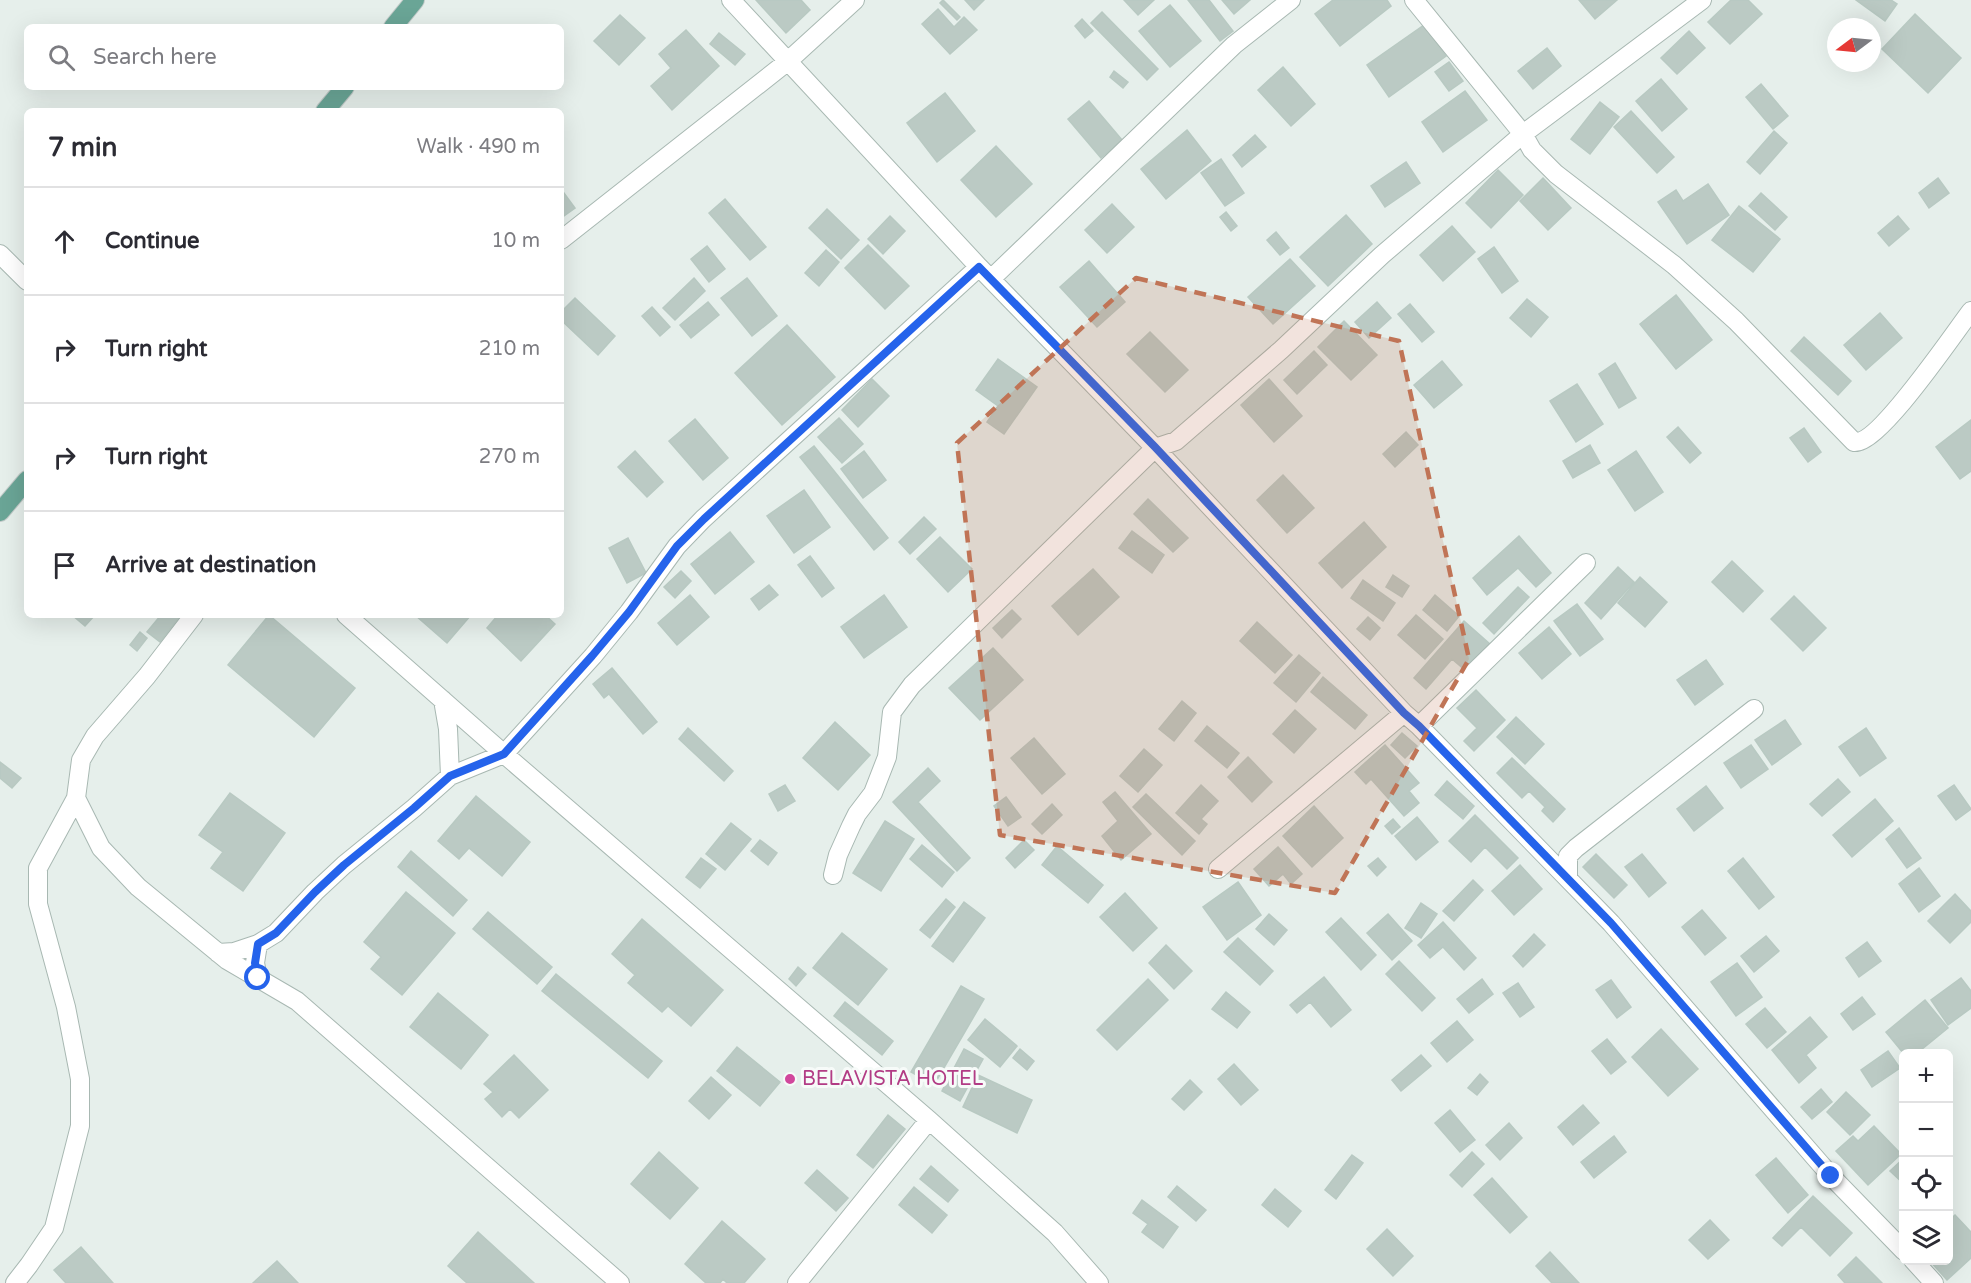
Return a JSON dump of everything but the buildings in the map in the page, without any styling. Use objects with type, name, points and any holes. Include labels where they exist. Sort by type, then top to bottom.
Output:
[{"type":"main road","points":[[395,24],[415,0]]},
{"type":"main road","points":[[328,108],[343,90]]},
{"type":"main road","points":[[0,512],[24,484]]},
{"type":"street","points":[[731,0],[986,273],[1155,447],[1404,713],[1611,923],[1831,1176],[1899,1246]]},
{"type":"street","points":[[564,238],[787,62],[855,0]]},
{"type":"street","points":[[218,953],[234,952],[258,944],[276,933],[344,865],[450,776],[504,754],[600,647],[629,612],[677,546],[690,533],[986,273],[1234,45],[1291,0]]},
{"type":"street","points":[[1414,0],[1523,134],[1532,150],[1556,174],[1674,265],[1736,321],[1854,442],[1859,443],[1871,436],[1901,405],[1964,334],[1971,311]]},
{"type":"street","points":[[833,876],[838,855],[851,825],[857,813],[873,793],[887,756],[892,711],[912,685],[1155,447],[1176,441],[1281,350],[1382,255],[1523,134],[1702,0]]},
{"type":"street","points":[[0,254],[24,278]]},
{"type":"street","points":[[1419,726],[1586,563]]},
{"type":"street","points":[[15,1283],[54,1228],[80,1126],[80,1079],[66,1007],[38,904],[38,868],[76,798],[81,760],[95,736],[147,676],[192,618]]},
{"type":"street","points":[[349,618],[929,1120],[1055,1233],[1099,1283]]},
{"type":"street","points":[[442,700],[448,729],[450,776]]},
{"type":"street","points":[[1568,879],[1568,856],[1576,848],[1754,709]]},
{"type":"street","points":[[1218,869],[1404,713]]},
{"type":"street","points":[[76,798],[101,848],[138,887],[218,953],[297,1000],[620,1283]]},
{"type":"street","points":[[258,944],[255,963],[258,978]]},
{"type":"street","points":[[796,1283],[929,1120]]},
{"type":"street","points":[[1917,1265],[1934,1283]]},
{"type":"highlighted area","points":[[1136,278],[1399,341],[1469,659],[1335,893],[1000,835],[957,443]]},
{"type":"place","name":"BELAVISTA HOTEL","points":[[790,1079]]},
{"type":"route","points":[[258,978],[255,963],[258,944],[276,933],[344,865],[450,776],[504,754],[629,612],[677,546],[979,267],[1155,447],[1404,713],[1611,923],[1831,1176]]}]
